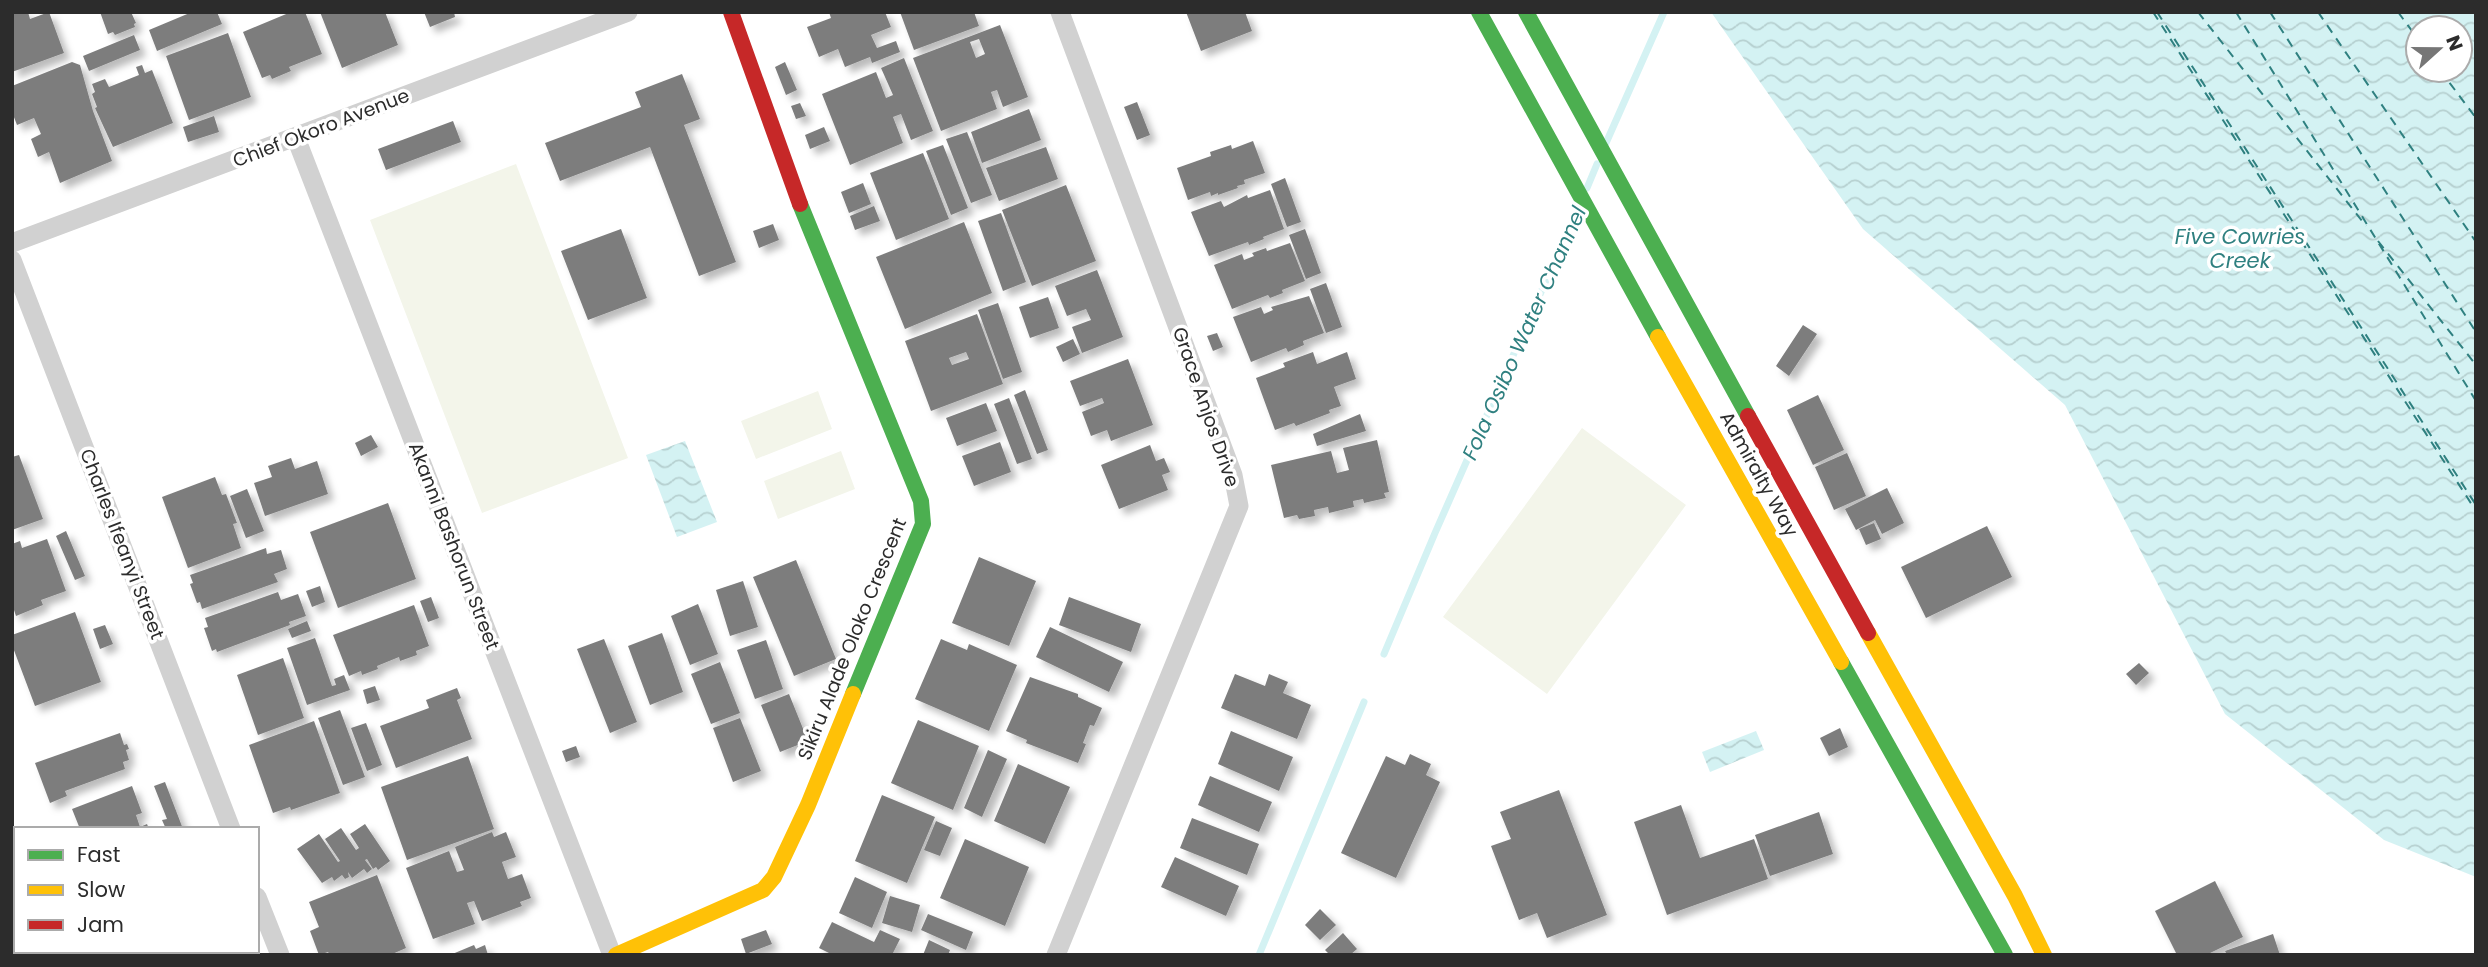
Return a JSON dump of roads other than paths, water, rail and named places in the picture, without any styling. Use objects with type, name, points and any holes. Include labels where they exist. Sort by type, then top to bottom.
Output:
[{"type":"main road","name":"Sikiru Alade Oloko Crescent","points":[[614,955],[763,890],[774,877],[808,805],[923,524],[921,501],[814,242],[731,12]]},
{"type":"main road","name":"Admiralty Way","points":[[1479,12],[2005,955]]},
{"type":"main road","name":"Admiralty Way","points":[[1526,12],[1627,199],[2015,896],[2044,955]]},
{"type":"street","name":"Chief Okoro Avenue","points":[[12,243],[628,12]]},
{"type":"street","name":"Grace Anjos Drive","points":[[1056,955],[1238,506],[1233,475],[1060,12]]},
{"type":"street","name":"Akanni Bashorun Street","points":[[296,138],[614,955]]},
{"type":"street","name":"Charles Ifeanyi Street","points":[[12,260],[230,827]]},
{"type":"street","points":[[259,902],[279,955]]},
{"type":"water","name":"Five Cowries Creek","points":[[1711,12],[2476,12],[2476,877],[2384,840],[2225,714],[2065,405],[1863,229]]},
{"type":"water","points":[[685,441],[717,522],[677,537],[646,455]]},
{"type":"water","points":[[1756,731],[1764,750],[1710,772],[1702,752]]},
{"type":"waterway","name":"Fola Osibo Water Channel","points":[[1606,143],[1664,12]]},
{"type":"waterway","name":"Fola Osibo Water Channel","points":[[1587,188],[1597,164]]},
{"type":"waterway","name":"Fola Osibo Water Channel","points":[[1384,654],[1578,208]]},
{"type":"waterway","name":"Fola Osibo Water Channel","points":[[1259,955],[1364,702]]}]
